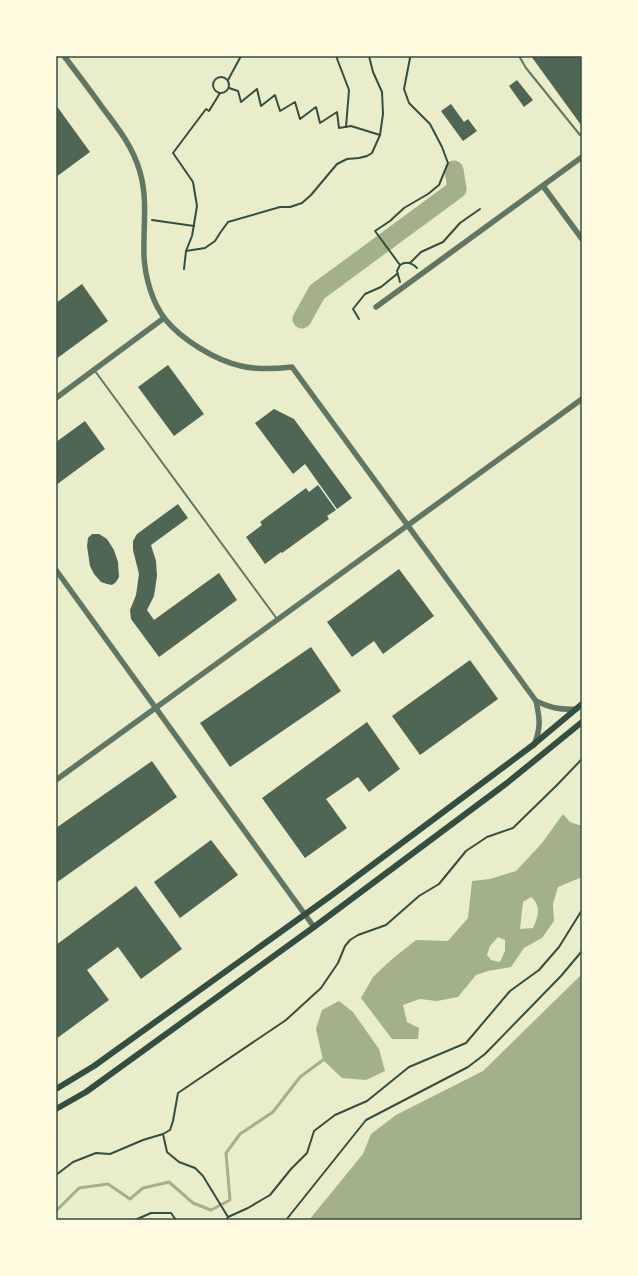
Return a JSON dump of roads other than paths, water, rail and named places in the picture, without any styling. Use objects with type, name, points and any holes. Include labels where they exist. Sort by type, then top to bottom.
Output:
[{"type":"main road","points":[[56,1089],[94,1066],[305,915],[533,745],[582,704]]},
{"type":"main road","points":[[56,1109],[86,1092],[314,927],[507,783],[582,722]]},
{"type":"street","points":[[64,56],[116,125],[133,152],[140,173],[146,219],[144,257],[147,280],[155,301],[164,318],[177,331],[193,343],[222,360],[241,366],[260,369],[292,367],[536,702],[540,726],[533,745]]},
{"type":"street","points":[[376,307],[582,157]]},
{"type":"street","points":[[543,186],[582,239]]},
{"type":"street","points":[[56,398],[164,318]]},
{"type":"street","points":[[56,780],[582,399]]},
{"type":"street","points":[[56,570],[314,927]]},
{"type":"street","points":[[536,702],[552,708],[563,710],[576,709]]},
{"type":"lane","points":[[519,56],[526,68],[580,135],[582,133]]},
{"type":"lane","points":[[94,370],[277,620]]},
{"type":"waterway","points":[[302,319],[317,292],[457,189],[454,170]]},
{"type":"waterway","points":[[56,1211],[79,1188],[108,1184],[130,1199],[143,1188],[169,1182],[193,1203],[211,1210],[230,1200],[226,1153],[240,1134],[273,1112],[300,1077],[323,1060]]}]
